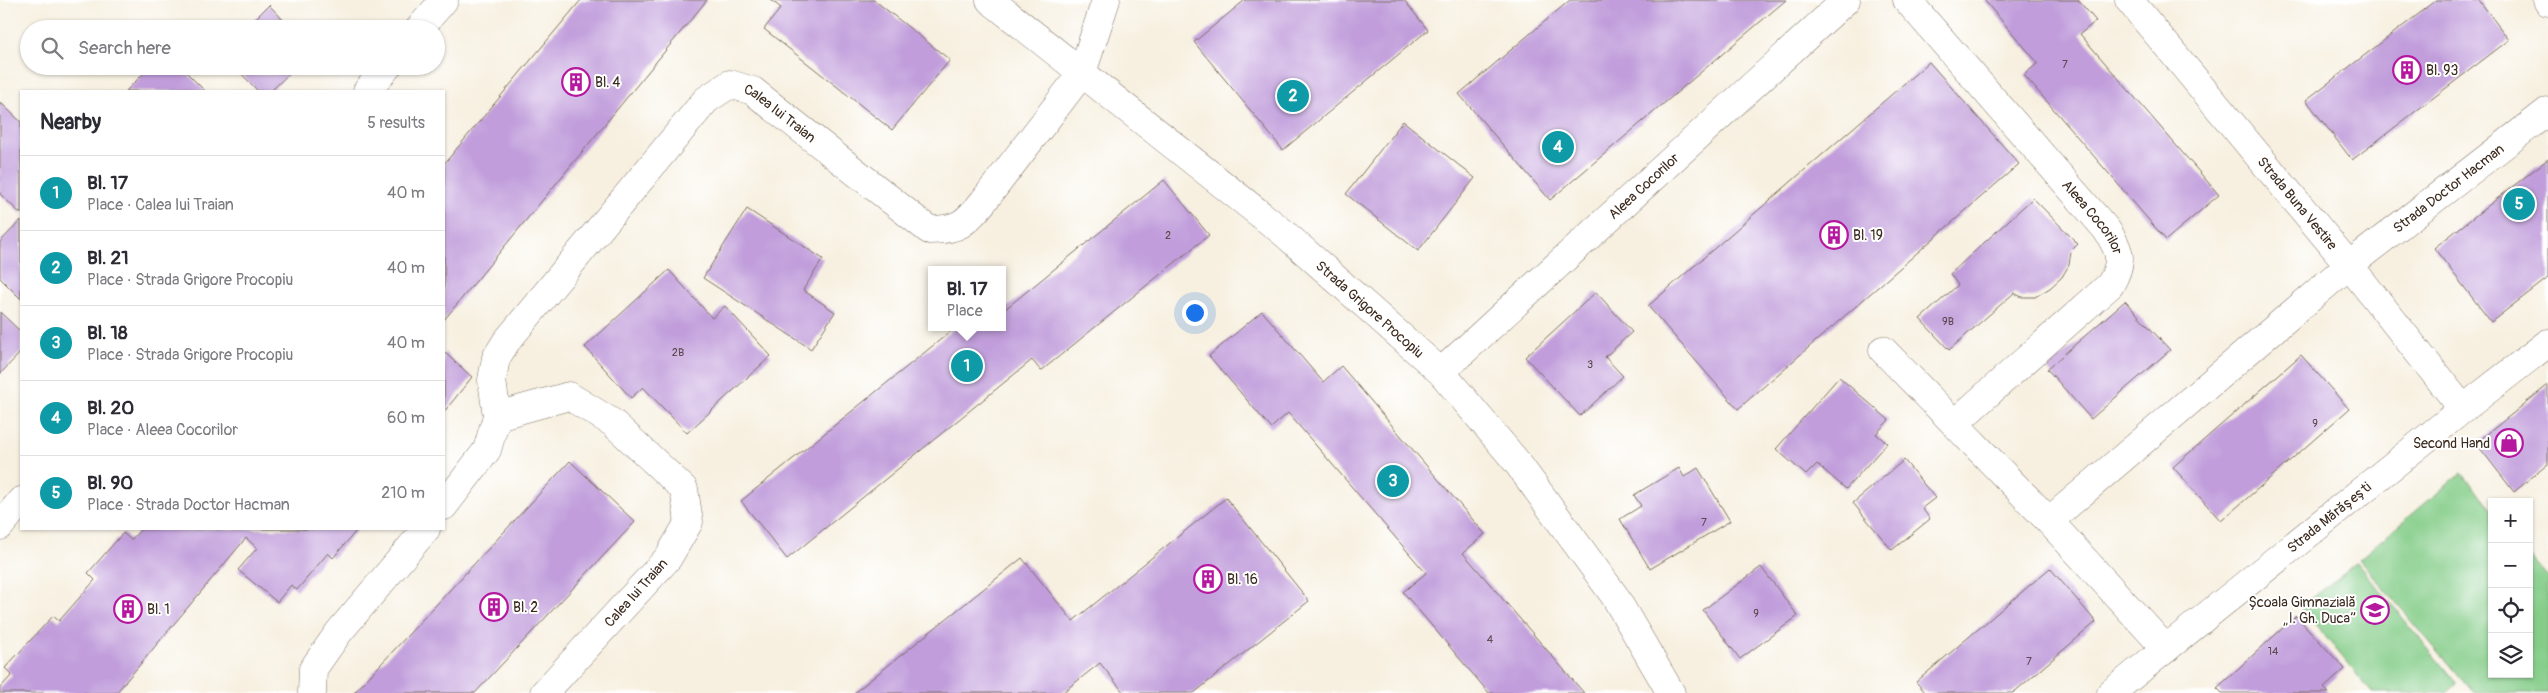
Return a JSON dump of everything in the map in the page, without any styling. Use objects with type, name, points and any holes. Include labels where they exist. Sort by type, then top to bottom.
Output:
[{"type":"street","points":[[427,20],[444,0]]},
{"type":"street","name":"Strada Grigore Procopiu","points":[[990,0],[1284,233],[1441,372],[1516,461],[1614,595],[1671,693]]},
{"type":"street","points":[[1082,73],[1106,0]]},
{"type":"street","name":"Aleea Cocorilor","points":[[1441,372],[1846,0]]},
{"type":"street","name":"Aleea Cocorilor","points":[[1906,0],[2106,229],[2119,248],[2120,268],[2110,285],[1954,423]]},
{"type":"street","name":"Strada Buna Vestire","points":[[2129,0],[2349,265],[2463,409]]},
{"type":"street","name":"Calea lui Traian","points":[[445,505],[487,450],[497,416],[492,380],[496,358],[506,342],[706,100],[730,84],[753,92],[929,230],[949,230],[966,222],[983,202],[1082,73]]},
{"type":"street","points":[[368,90],[380,75]]},
{"type":"street","name":"Strada Doctor Hacman","points":[[2349,265],[2548,110]]},
{"type":"street","points":[[2049,521],[2349,265]]},
{"type":"street","name":"Strada Mărășești","points":[[2111,693],[2463,409],[2548,343]]},
{"type":"street","points":[[1883,350],[2049,521],[2166,649]]},
{"type":"street","name":"Calea lui Traian","points":[[497,416],[569,396],[613,423],[684,489],[689,522],[668,558],[544,693]]},
{"type":"street","points":[[0,526],[20,502]]},
{"type":"street","points":[[312,693],[313,669],[339,632],[425,530]]},
{"type":"green space","points":[[2461,473],[2488,505],[2488,678],[2533,678],[2533,560],[2548,577],[2548,693],[2473,693],[2359,559]]},
{"type":"green space","points":[[2357,562],[2457,684],[2447,693],[2372,693],[2301,607]]},
{"type":"building","name":"Bl. 4","points":[[581,0],[707,0],[445,319],[445,163]]},
{"type":"building","points":[[771,0],[874,0],[950,60],[892,130],[764,29],[781,8]]},
{"type":"building","points":[[1245,0],[1404,0],[1428,30],[1283,150],[1194,42]]},
{"type":"building","points":[[1570,0],[1786,0],[1550,200],[1459,94]]},
{"type":"building","points":[[1984,0],[2078,0],[2096,21],[2080,34],[2219,195],[2166,240],[2024,75],[2038,63]]},
{"type":"building","name":"Bl. 93","points":[[2437,0],[2479,0],[2509,40],[2352,160],[2306,100]]},
{"type":"building","points":[[269,5],[283,20],[254,20]]},
{"type":"building","name":"Bl. 19","points":[[1929,62],[2019,164],[1738,409],[1648,306]]},
{"type":"building","points":[[142,75],[189,75],[204,90],[127,90]]},
{"type":"building","points":[[243,75],[288,75],[272,90],[257,90]]},
{"type":"building","points":[[0,102],[20,121],[20,213],[0,194]]},
{"type":"building","points":[[1403,121],[1475,178],[1418,251],[1346,194]]},
{"type":"building","points":[[2548,159],[2548,278],[2491,322],[2434,248]]},
{"type":"building","points":[[1164,180],[1209,235],[1041,371],[1032,360],[787,559],[741,501],[951,331],[1006,331],[1006,308]]},
{"type":"building","points":[[2033,198],[2078,244],[2071,251],[2069,265],[2062,277],[2050,288],[2035,297],[2022,297],[2014,293],[1949,350],[1920,319],[1958,285],[1950,274]]},
{"type":"building","points":[[747,209],[823,259],[803,290],[835,312],[811,349],[703,278]]},
{"type":"building","points":[[20,221],[20,298],[0,278],[0,242]]},
{"type":"building","points":[[669,270],[712,318],[725,306],[771,356],[687,433],[643,387],[631,398],[585,347]]},
{"type":"building","points":[[1596,292],[1632,332],[1605,357],[1623,376],[1580,416],[1525,357]]},
{"type":"building","points":[[2125,301],[2170,350],[2091,419],[2047,369]]},
{"type":"building","points":[[1262,311],[1323,382],[1341,366],[1485,534],[1463,553],[1584,693],[1489,693],[1403,592],[1426,573],[1288,413],[1271,428],[1209,356]]},
{"type":"building","points":[[0,312],[20,331],[20,353],[0,374]]},
{"type":"building","points":[[445,353],[472,377],[445,411]]},
{"type":"building","points":[[2301,355],[2349,409],[2221,521],[2173,467]]},
{"type":"building","points":[[1839,377],[1889,420],[1876,434],[1887,443],[1846,489],[1817,464],[1806,475],[1776,449]]},
{"type":"building","points":[[2548,385],[2548,464],[2514,492],[2476,443]]},
{"type":"building","points":[[1904,460],[1935,498],[1922,508],[1930,519],[1892,550],[1853,503]]},
{"type":"building","name":"Bl. 2","points":[[570,461],[635,522],[475,693],[354,693]]},
{"type":"building","points":[[1679,468],[1684,477],[1698,468],[1730,521],[1650,569],[1620,519],[1641,506],[1634,495]]},
{"type":"building","name":"Bl. 16","points":[[1226,498],[1309,601],[1194,693],[1124,693],[1100,663],[1062,693],[854,693],[1022,558],[1073,621]]},
{"type":"building","name":"Bl. 1","points":[[140,530],[357,530],[333,558],[328,553],[297,590],[291,585],[277,602],[238,570],[257,548],[246,538],[116,693],[0,693],[0,688],[12,675],[5,668],[53,616],[59,621],[95,580],[88,573],[123,533],[131,540]]},
{"type":"building","points":[[1761,567],[1798,616],[1740,659],[1703,610]]},
{"type":"building","points":[[2050,568],[2096,622],[2013,693],[1926,693],[1916,682]]},
{"type":"building","points":[[2296,616],[2345,669],[2324,688],[2329,693],[2222,693],[2217,688]]},
{"type":"place","name":"Bl. 93","points":[[2407,70]]},
{"type":"place","name":"Bl. 4","points":[[576,82]]},
{"type":"place","name":"Bl. 21","points":[[1293,96]]},
{"type":"place","name":"Bl. 20","points":[[1558,147]]},
{"type":"place","name":"Bl. 90","points":[[2519,204]]},
{"type":"place","name":"Bl. 19","points":[[1834,235]]},
{"type":"place","name":"Bl. 17","points":[[967,366]]},
{"type":"place","name":"Second Hand","points":[[2509,443]]},
{"type":"place","name":"Bl. 18","points":[[1393,481]]},
{"type":"place","name":"Bl. 16","points":[[1208,579]]},
{"type":"place","name":"Bl. 2","points":[[494,607]]},
{"type":"place","name":"Bl. 1","points":[[128,609]]},
{"type":"place","name":"Școala Gimnazială „I. Gh. Duca”","points":[[2375,610]]}]
